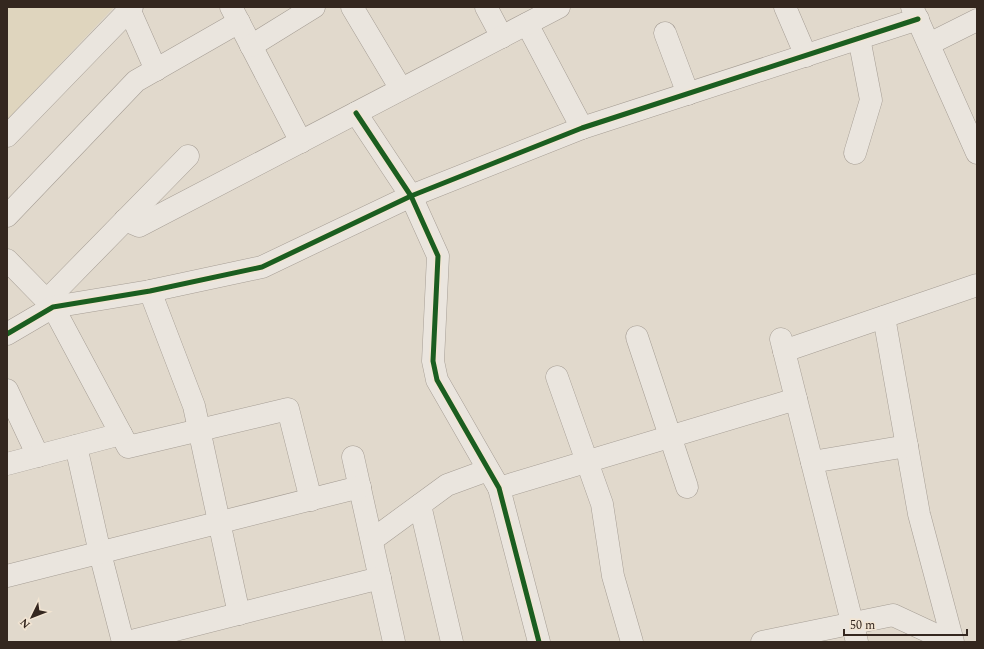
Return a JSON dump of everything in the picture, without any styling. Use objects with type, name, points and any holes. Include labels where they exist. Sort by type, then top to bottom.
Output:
[{"type":"street","points":[[251,46],[314,7]]},
{"type":"street","points":[[352,7],[401,89]]},
{"type":"street","points":[[486,7],[502,37]]},
{"type":"street","points":[[125,220],[140,226],[559,7]]},
{"type":"street","points":[[785,7],[806,56]]},
{"type":"street","points":[[7,136],[131,8],[156,70]]},
{"type":"street","points":[[50,304],[150,291],[262,267],[411,196],[582,128],[859,38],[919,12],[929,44],[977,153]]},
{"type":"street","points":[[7,216],[136,81],[156,70],[235,15],[301,142]]},
{"type":"street","points":[[929,44],[977,20]]},
{"type":"street","points":[[527,24],[582,128]]},
{"type":"street","points":[[665,32],[688,94]]},
{"type":"street","points":[[855,153],[871,100],[859,38]]},
{"type":"street","points":[[356,113],[411,196],[438,256],[433,361],[437,380],[499,488],[539,642]]},
{"type":"street","points":[[7,334],[50,304],[125,220],[188,156]]},
{"type":"street","points":[[7,260],[50,304],[128,447],[288,409],[311,500]]},
{"type":"street","points":[[855,633],[782,345],[884,317],[977,285]]},
{"type":"street","points":[[150,291],[194,406],[239,614]]},
{"type":"street","points":[[884,317],[919,514],[952,642]]},
{"type":"street","points":[[637,337],[688,487]]},
{"type":"street","points":[[557,377],[602,504],[614,576],[632,642]]},
{"type":"street","points":[[7,390],[38,456]]},
{"type":"street","points":[[499,488],[796,399]]},
{"type":"street","points":[[7,464],[121,434]]},
{"type":"street","points":[[76,446],[100,552],[124,642]]},
{"type":"street","points":[[812,462],[907,446]]},
{"type":"street","points":[[353,457],[394,642]]},
{"type":"street","points":[[372,540],[447,485],[488,470]]},
{"type":"street","points":[[7,576],[360,488]]},
{"type":"street","points":[[420,505],[452,642]]},
{"type":"street","points":[[128,642],[380,578]]},
{"type":"street","points":[[762,642],[855,633],[889,615],[897,616],[952,642]]},
{"type":"shaded area","points":[[7,7],[114,7],[7,120]]},
{"type":"cycle path","points":[[7,334],[53,307],[150,291],[262,267],[411,196],[582,128],[918,19]]},
{"type":"cycle path","points":[[356,113],[411,196],[438,256],[433,361],[437,380],[499,488],[539,642]]}]
